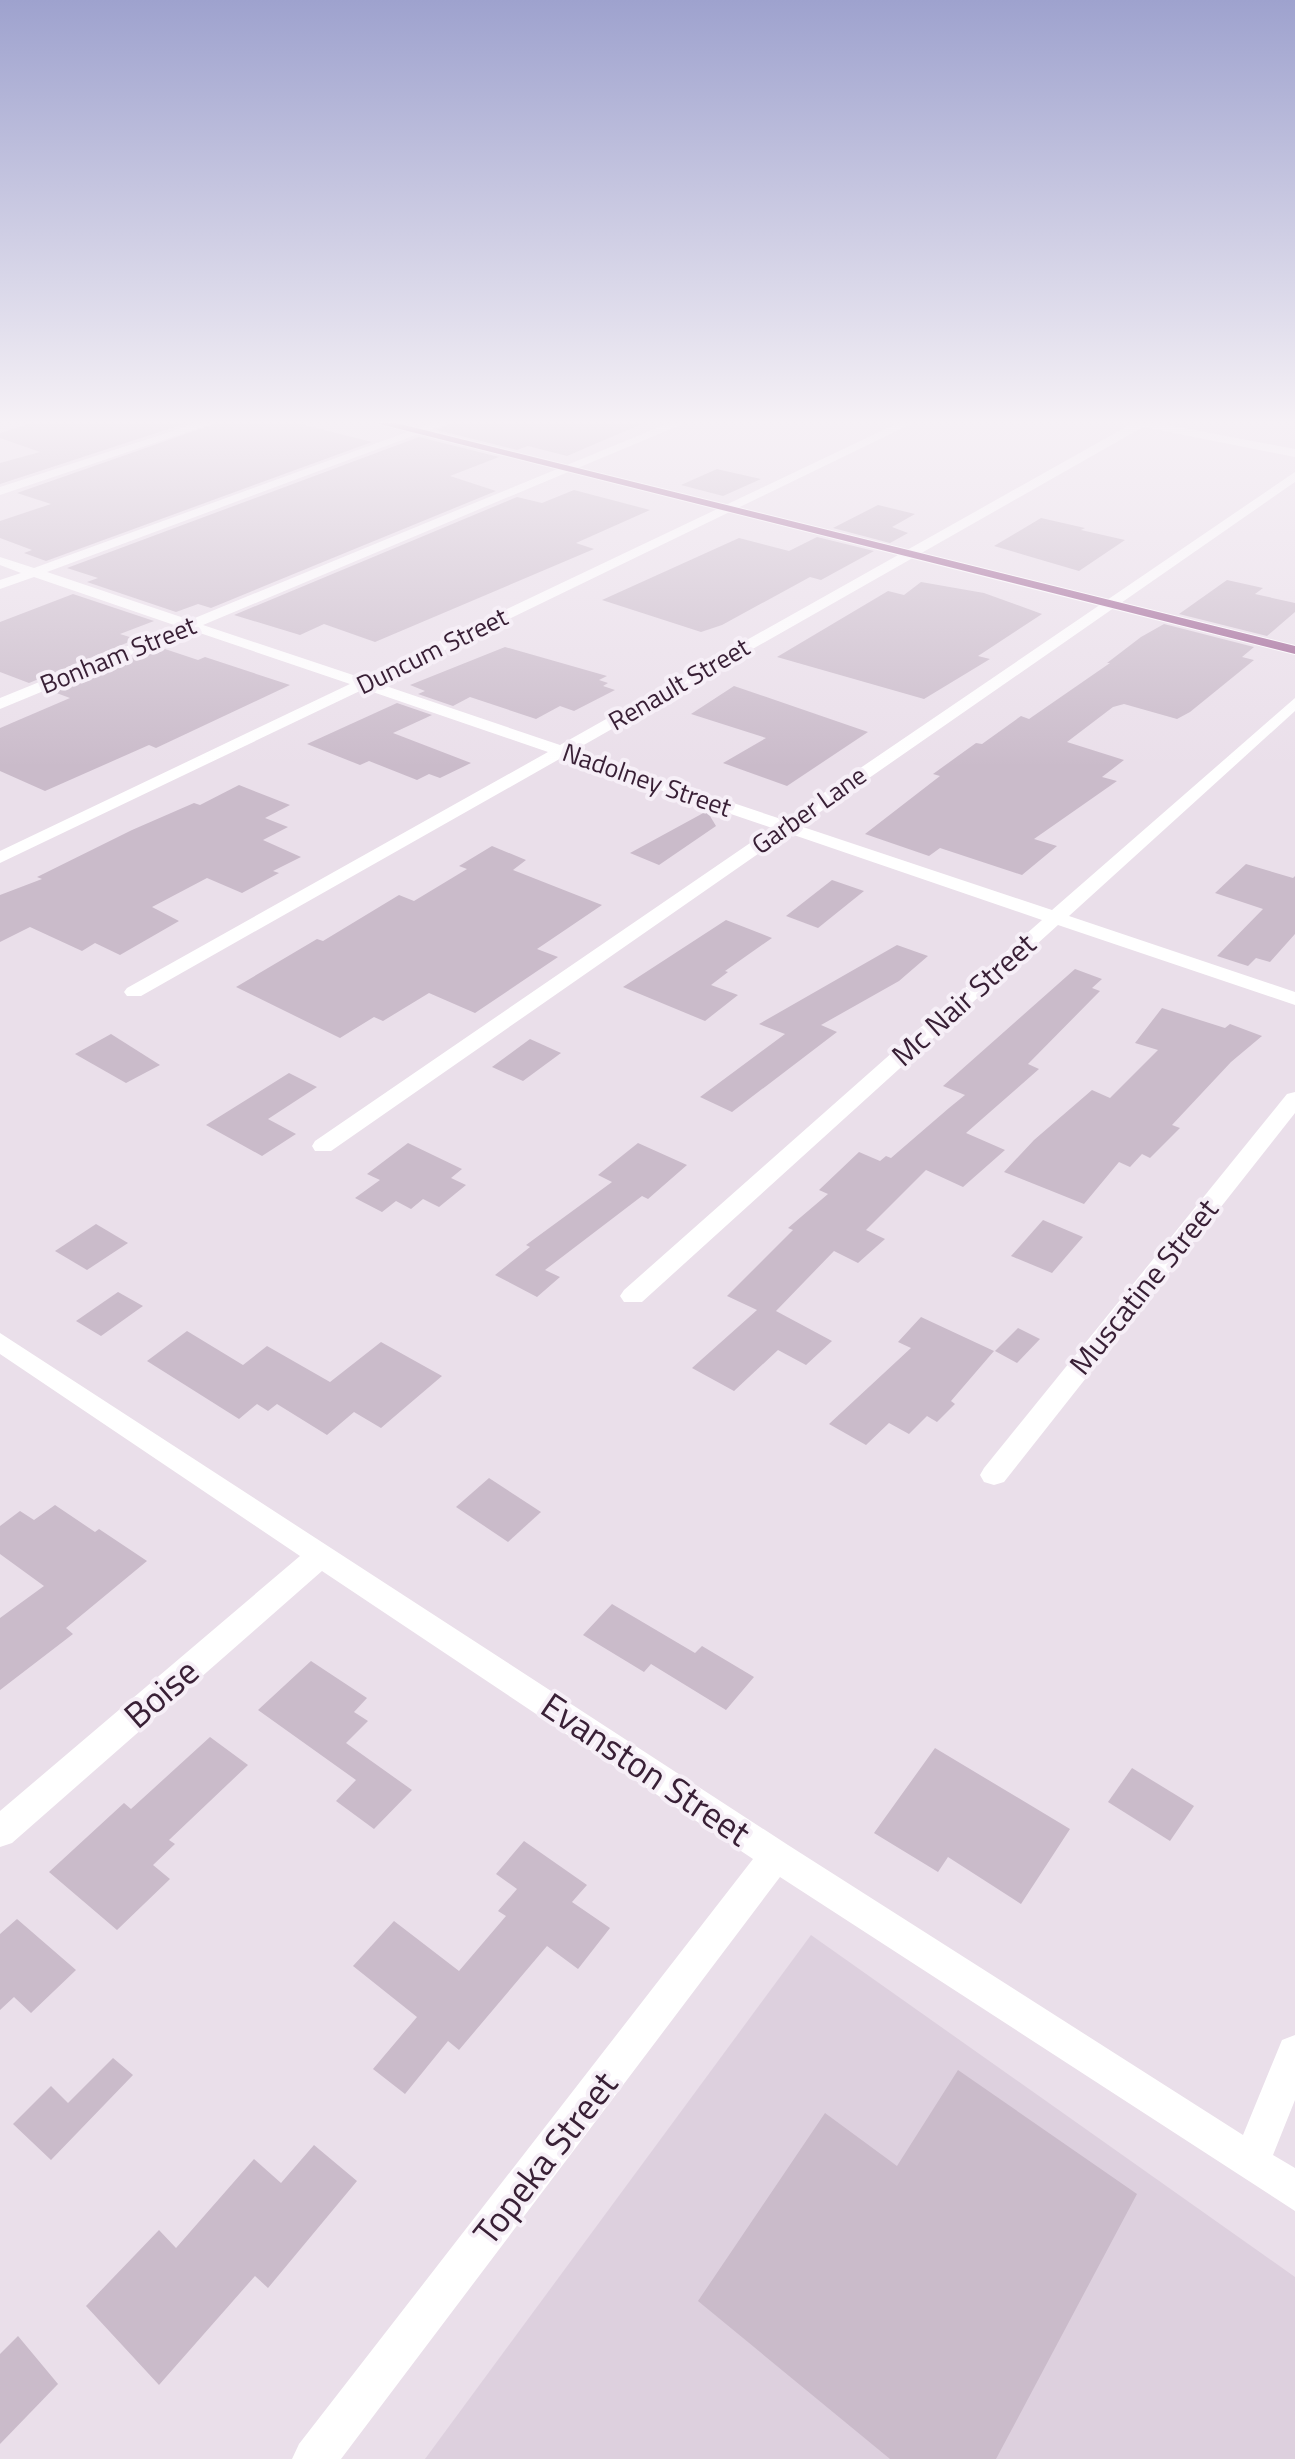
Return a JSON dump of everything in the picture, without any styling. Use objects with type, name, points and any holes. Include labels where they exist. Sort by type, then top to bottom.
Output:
[{"type":"main road","points":[[846,538],[1295,650]]},
{"type":"street","points":[[0,585],[129,538]]},
{"type":"street","name":"Bonham Street","points":[[0,704],[401,538]]},
{"type":"street","name":"Duncum Street","points":[[0,858],[668,538]]},
{"type":"street","name":"Renault Street","points":[[134,992],[936,538]]},
{"type":"street","name":"Garber Lane","points":[[323,1146],[1205,538]]},
{"type":"street","name":"Nadolney Street","points":[[0,561],[1295,999]]},
{"type":"street","name":"Mc Nair Street","points":[[633,1296],[1295,703]]},
{"type":"street","name":"Muscatine Street","points":[[994,1475],[1295,1099]]},
{"type":"street","name":"Evanston Street","points":[[0,1342],[776,1856],[1252,2160],[1295,2191]]},
{"type":"street","name":"Boise","points":[[0,1832],[322,1554]]},
{"type":"street","name":"Topeka Street","points":[[314,2459],[776,1856]]},
{"type":"street","points":[[1252,2160],[1295,2053]]},
{"type":"shaded area","points":[[811,1935],[1295,2277],[1295,2459],[425,2459]]},
{"type":"building","points":[[0,538],[110,538],[46,561],[24,553],[32,550]]},
{"type":"building","points":[[148,538],[382,538],[211,608],[198,604],[176,612],[87,582],[98,578],[67,568]]},
{"type":"building","points":[[419,538],[588,538],[576,543],[594,549],[375,642],[324,624],[300,635],[234,615]]},
{"type":"building","points":[[739,538],[789,551],[820,538],[874,551],[821,580],[810,577],[722,625],[701,632],[602,600]]},
{"type":"building","points":[[870,538],[899,538],[890,543]]},
{"type":"building","points":[[1008,538],[1125,540],[1079,571],[994,546]]},
{"type":"building","points":[[1227,580],[1263,588],[1255,594],[1295,603],[1295,612],[1267,636],[1179,614]]},
{"type":"building","points":[[921,582],[984,593],[1042,614],[978,656],[990,659],[924,699],[777,657],[888,591],[904,595]]},
{"type":"building","points":[[73,594],[154,621],[120,634],[136,639],[29,683],[0,672],[0,622]]},
{"type":"building","points":[[1164,624],[1254,647],[1242,657],[1254,660],[1177,719],[1124,704],[1113,707],[1067,742],[1124,760],[1102,777],[1117,781],[1034,839],[1057,846],[1022,875],[940,848],[929,856],[865,834],[940,776],[933,774],[976,743],[982,744],[1021,716],[1029,719],[1110,663],[1107,663],[1141,637]]},
{"type":"building","points":[[159,647],[198,660],[205,657],[290,685],[156,748],[149,745],[45,791],[0,771],[0,728],[70,698],[51,691]]},
{"type":"building","points":[[505,647],[607,676],[599,680],[608,683],[603,686],[615,690],[574,711],[560,706],[536,719],[470,697],[453,706],[418,694],[425,691],[410,685]]},
{"type":"building","points":[[734,686],[868,732],[787,786],[723,763],[766,738],[691,714]]},
{"type":"building","points":[[397,703],[432,715],[393,733],[471,763],[440,778],[429,774],[417,780],[369,761],[360,765],[307,744]]},
{"type":"building","points":[[239,785],[290,805],[265,818],[288,827],[263,840],[301,857],[273,871],[279,873],[242,893],[207,878],[152,907],[179,921],[120,955],[95,943],[82,951],[30,927],[0,942],[0,895],[42,879],[37,877],[132,830],[194,803],[200,805]]},
{"type":"building","points":[[707,811],[716,826],[659,865],[630,853]]},
{"type":"building","points":[[492,846],[526,860],[513,870],[602,905],[537,949],[558,957],[475,1013],[429,993],[383,1021],[374,1017],[340,1038],[236,987],[317,939],[323,941],[399,895],[414,901],[467,869],[459,866]]},
{"type":"building","points":[[1246,864],[1293,878],[1295,876],[1295,934],[1270,962],[1256,958],[1248,966],[1217,956],[1263,909],[1215,893]]},
{"type":"building","points":[[832,880],[864,891],[818,928],[786,916]]},
{"type":"building","points":[[726,920],[772,938],[725,971],[728,972],[711,985],[738,995],[705,1021],[623,987]]},
{"type":"building","points":[[897,945],[928,956],[899,981],[821,1025],[837,1032],[732,1112],[700,1097],[785,1034],[759,1024]]},
{"type":"building","points":[[1075,969],[1102,979],[1092,988],[1100,991],[1028,1064],[1039,1069],[966,1133],[1005,1150],[963,1187],[926,1170],[866,1230],[885,1239],[858,1263],[834,1251],[776,1311],[832,1341],[806,1365],[778,1350],[734,1391],[692,1368],[757,1310],[727,1296],[793,1230],[788,1228],[828,1194],[819,1190],[859,1152],[880,1161],[886,1156],[891,1158],[965,1095],[943,1086]]},
{"type":"building","points":[[1162,1008],[1225,1028],[1230,1024],[1262,1036],[1231,1062],[1172,1125],[1180,1128],[1150,1158],[1142,1154],[1130,1167],[1119,1162],[1084,1204],[1004,1172],[1034,1140],[1092,1090],[1110,1098],[1158,1050],[1135,1043]]},
{"type":"building","points":[[111,1034],[160,1065],[126,1083],[75,1054]]},
{"type":"building","points":[[530,1039],[561,1053],[523,1081],[492,1067]]},
{"type":"building","points":[[289,1073],[317,1087],[268,1119],[296,1134],[262,1156],[206,1125]]},
{"type":"building","points":[[408,1143],[462,1169],[451,1178],[466,1185],[439,1207],[423,1199],[411,1209],[396,1201],[382,1212],[355,1198],[380,1180],[367,1174]]},
{"type":"building","points":[[638,1143],[687,1165],[648,1199],[642,1196],[545,1270],[560,1277],[537,1297],[495,1275],[530,1247],[526,1245],[612,1182],[598,1175]]},
{"type":"building","points":[[1043,1220],[1083,1237],[1052,1273],[1011,1256]]},
{"type":"building","points":[[96,1224],[128,1243],[87,1270],[55,1251]]},
{"type":"building","points":[[118,1292],[143,1306],[101,1336],[76,1321]]},
{"type":"building","points":[[921,1317],[994,1351],[951,1401],[955,1404],[937,1422],[927,1416],[909,1434],[889,1423],[866,1445],[829,1424],[911,1348],[898,1342]]},
{"type":"building","points":[[1018,1328],[1040,1339],[1017,1363],[995,1351]]},
{"type":"building","points":[[187,1331],[243,1365],[267,1346],[330,1382],[381,1342],[442,1376],[381,1428],[354,1412],[327,1435],[277,1404],[268,1411],[257,1404],[239,1419],[147,1361]]},
{"type":"building","points":[[489,1478],[541,1512],[508,1542],[456,1507]]},
{"type":"building","points":[[55,1505],[147,1561],[66,1628],[73,1634],[0,1690],[0,1618],[44,1586],[0,1554],[0,1526],[20,1511],[34,1520]]},
{"type":"building","points":[[612,1604],[695,1653],[702,1646],[754,1677],[726,1710],[651,1664],[644,1672],[583,1635]]},
{"type":"building","points":[[311,1661],[367,1698],[354,1712],[368,1721],[346,1743],[412,1790],[374,1829],[336,1801],[356,1780],[258,1710]]},
{"type":"building","points":[[210,1737],[248,1765],[169,1840],[175,1844],[153,1865],[170,1879],[117,1930],[49,1872],[124,1803],[131,1809]]},
{"type":"building","points":[[935,1748],[1070,1829],[1021,1904],[948,1857],[938,1872],[874,1833]]},
{"type":"building","points":[[1132,1768],[1194,1806],[1170,1841],[1108,1802]]},
{"type":"building","points":[[524,1841],[587,1885],[572,1902],[610,1928],[578,1969],[547,1946],[459,2050],[448,2041],[405,2094],[373,2069],[417,2017],[353,1966],[394,1921],[459,1971],[506,1916],[498,1911],[517,1889],[496,1874]]},
{"type":"building","points":[[17,1919],[76,1970],[31,2013],[14,1997],[0,2010],[0,1934]]},
{"type":"building","points":[[113,2058],[133,2075],[51,2160],[13,2124],[51,2086],[68,2103]]},
{"type":"building","points":[[958,2070],[1137,2194],[996,2459],[890,2459],[698,2301],[825,2113],[897,2166]]},
{"type":"building","points":[[314,2145],[357,2181],[268,2288],[255,2276],[159,2385],[86,2306],[159,2230],[176,2248],[254,2159],[281,2183]]},
{"type":"building","points":[[18,2336],[58,2384],[0,2444],[0,2354]]}]
